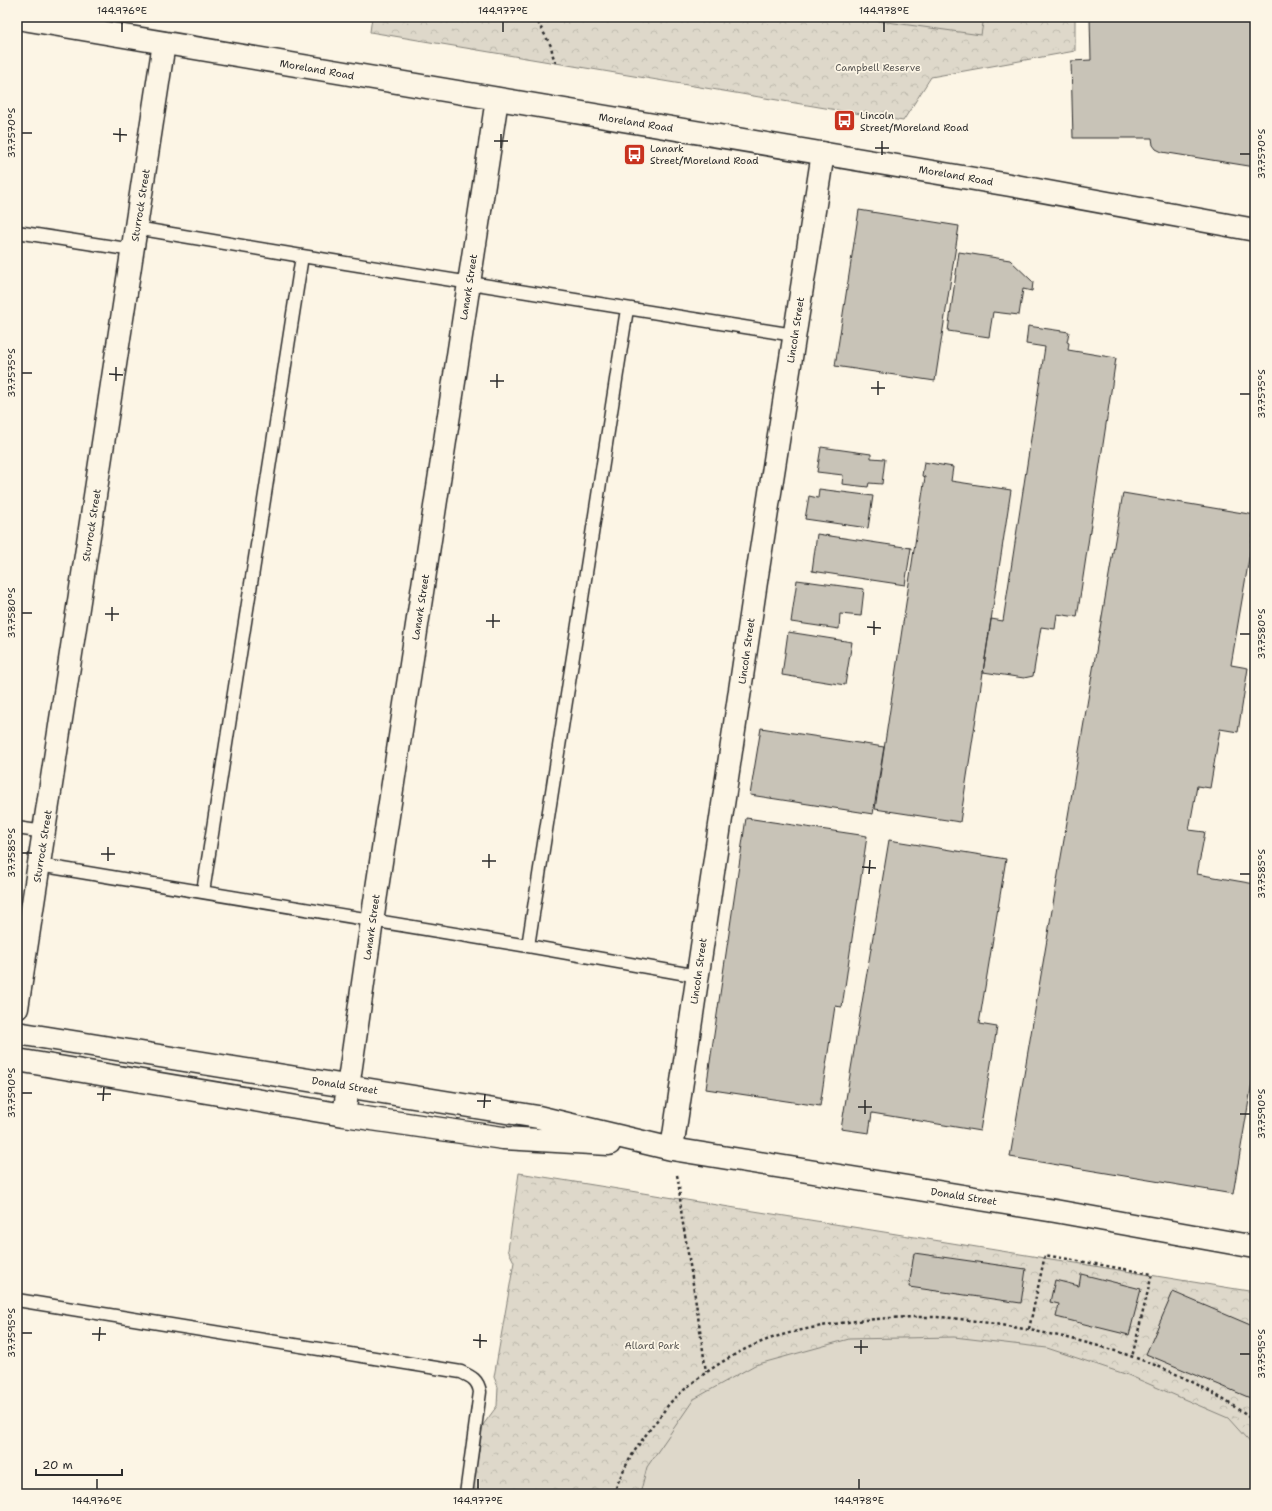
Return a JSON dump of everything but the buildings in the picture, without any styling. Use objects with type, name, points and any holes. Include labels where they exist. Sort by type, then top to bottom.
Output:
[{"type":"street","name":"Moreland Road","points":[[17,18],[1018,186],[1255,230]]},
{"type":"street","name":"Sturrock Street","points":[[17,1008],[164,43]]},
{"type":"street","name":"Lanark Street","points":[[344,1116],[372,921],[497,99]]},
{"type":"street","name":"Lincoln Street","points":[[672,1149],[794,335],[823,153]]},
{"type":"street","name":"Donald Street","points":[[17,1033],[348,1085],[538,1117],[672,1149],[1056,1211],[1255,1246]]},
{"type":"street","name":"Donald Street","points":[[17,1060],[344,1116],[503,1138],[672,1149]]},
{"type":"lane","points":[[136,228],[794,335]]},
{"type":"lane","points":[[17,232],[133,250]]},
{"type":"lane","points":[[204,892],[302,256]]},
{"type":"lane","points":[[528,946],[627,308]]},
{"type":"lane","points":[[17,828],[44,832]]},
{"type":"lane","points":[[39,865],[528,946],[698,976]]},
{"type":"lane","points":[[17,1300],[461,1372],[475,1380],[478,1384],[480,1392],[466,1494]]},
{"type":"path","points":[[535,17],[551,46],[556,64]]},
{"type":"path","points":[[672,1149],[680,1188],[680,1202],[691,1265],[706,1372]]},
{"type":"path","points":[[1029,1329],[1045,1255],[1152,1274],[1132,1357]]},
{"type":"path","points":[[614,1494],[626,1464],[643,1438],[674,1399],[706,1372],[740,1352],[781,1335],[860,1321],[937,1317],[1029,1329],[1080,1340],[1169,1371],[1200,1386],[1235,1406],[1255,1422]]},
{"type":"green space","name":"Campbell Reserve","points":[[372,17],[1075,17],[1075,51],[931,77],[903,121],[370,32]]},
{"type":"green space","points":[[851,17],[984,17],[981,35]]},
{"type":"green space","name":"Allard Park","points":[[519,1173],[1255,1292],[1255,1494],[472,1494],[483,1425],[497,1406],[498,1387],[494,1377],[514,1262],[508,1250]]},
{"type":"green space","points":[[954,1337],[1047,1348],[1128,1375],[1228,1418],[1255,1448],[1255,1494],[640,1494],[647,1467],[694,1399],[755,1365],[849,1339]]},
{"type":"place","name":"Lincoln Street/Moreland Road","points":[[845,121]]},
{"type":"place","name":"Lanark Street/Moreland Road","points":[[634,154]]}]
